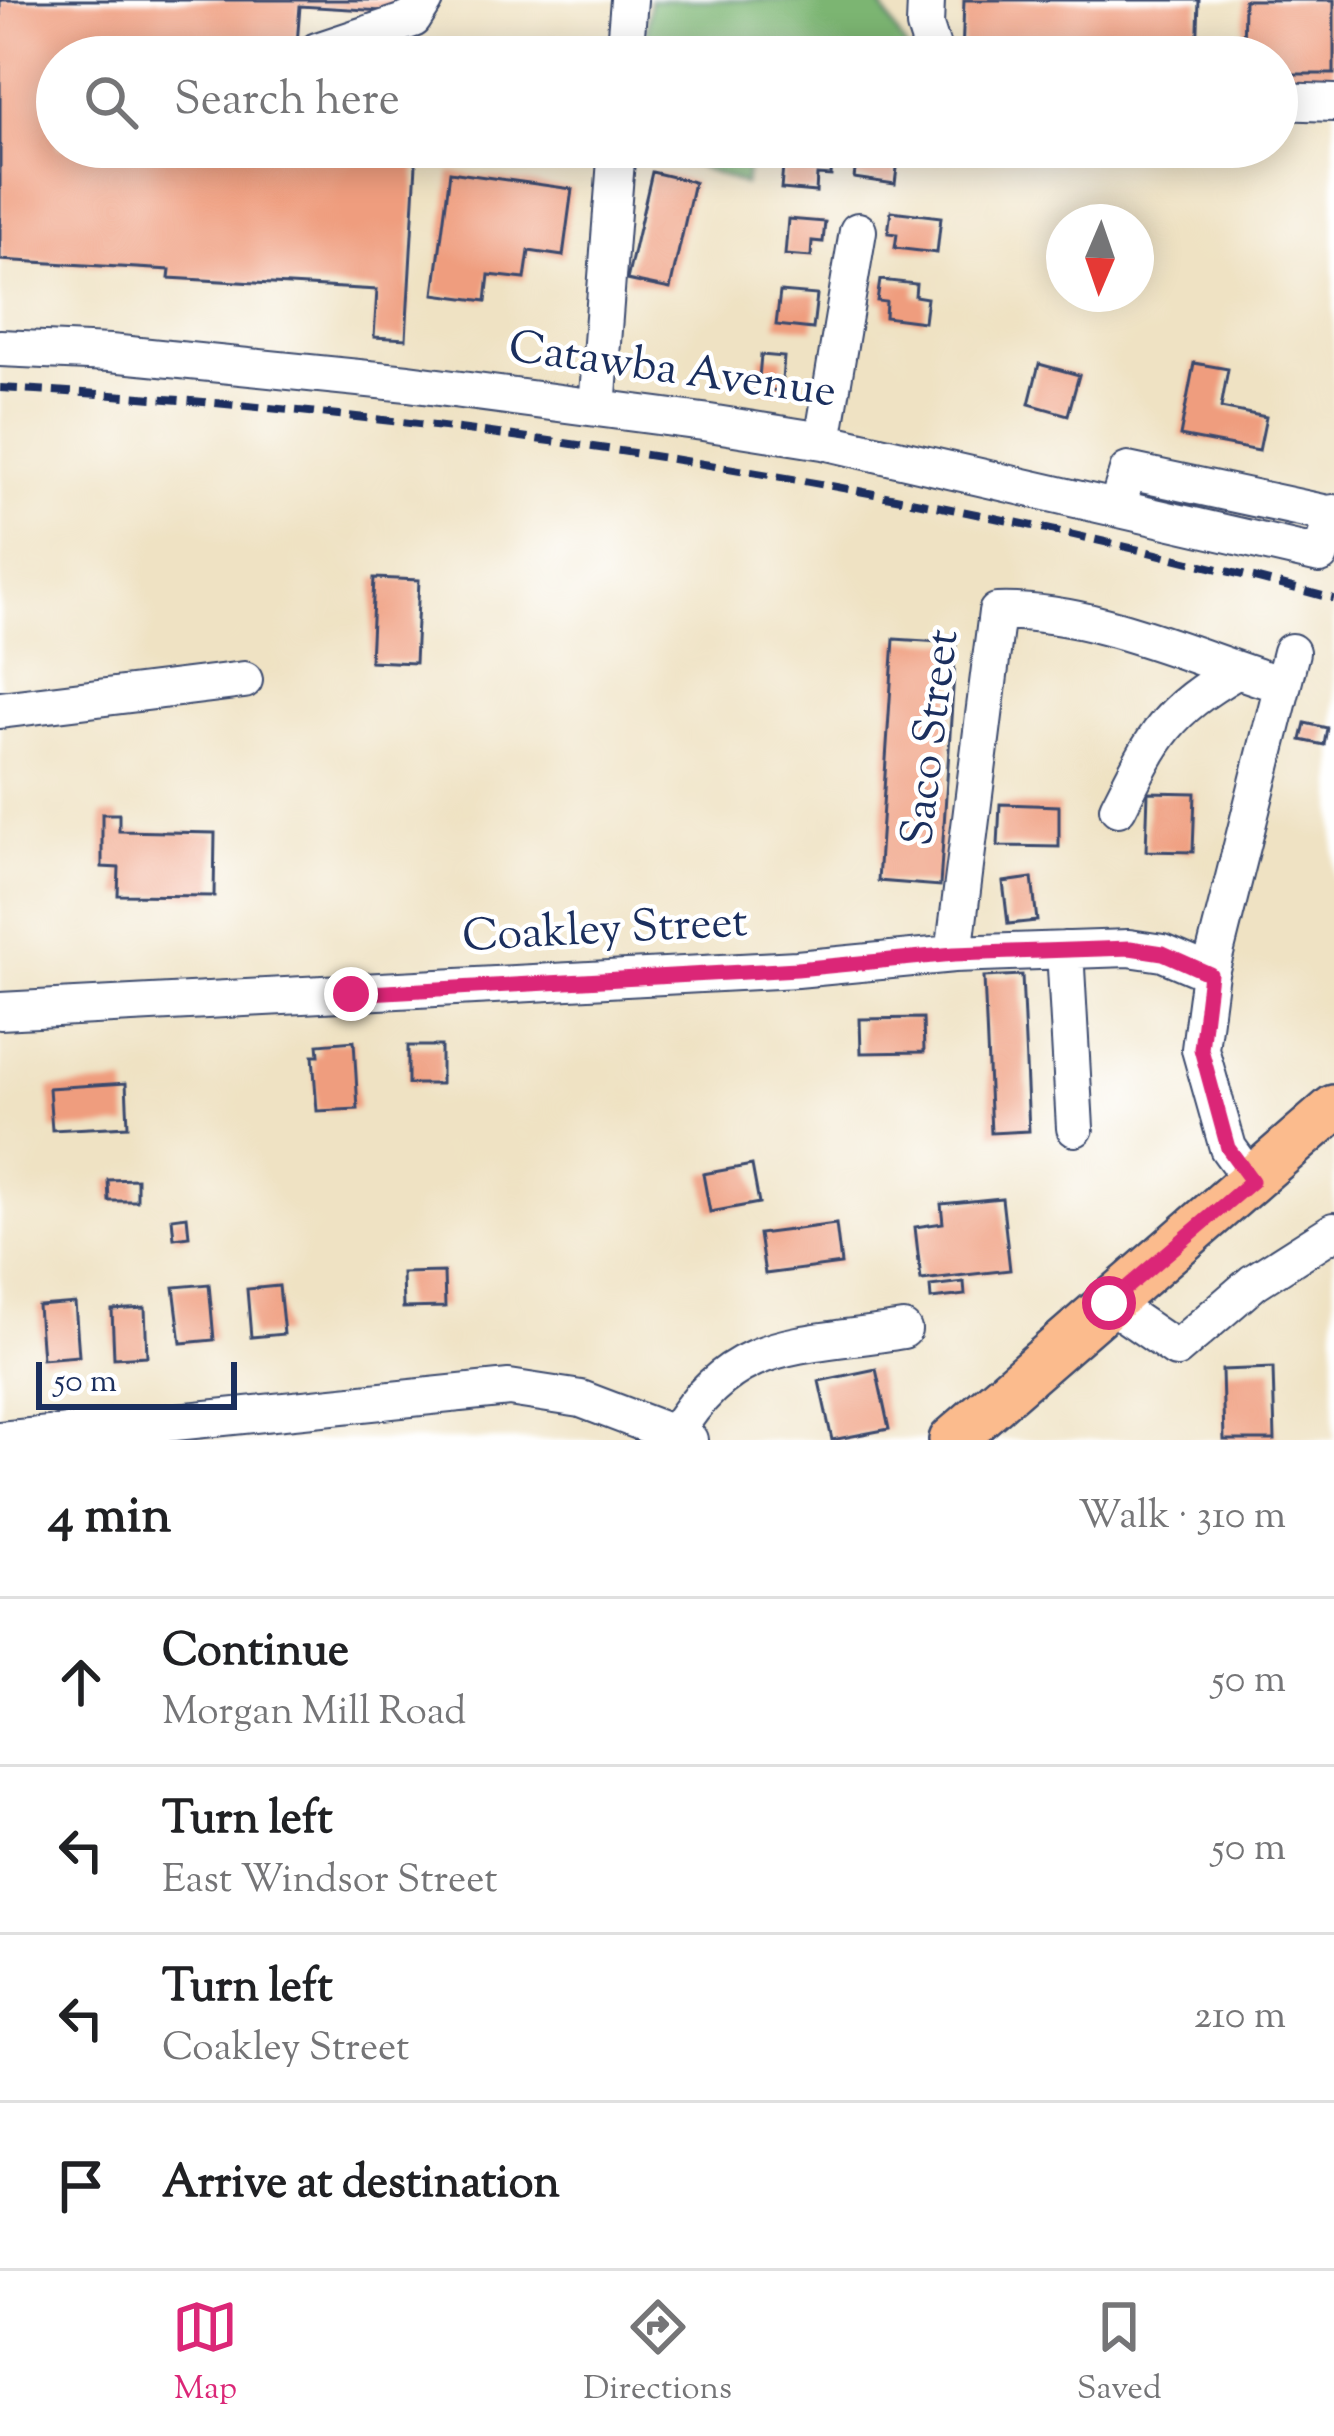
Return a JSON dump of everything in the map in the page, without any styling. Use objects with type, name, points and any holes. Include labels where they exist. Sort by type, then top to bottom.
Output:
[{"type":"main road","points":[[952,1440],[1334,1108]]},
{"type":"street","points":[[360,36],[413,19],[425,0]]},
{"type":"street","points":[[626,36],[629,0]]},
{"type":"street","points":[[926,0],[928,36]]},
{"type":"street","points":[[1298,102],[1334,103]]},
{"type":"street","points":[[597,408],[615,168]]},
{"type":"street","points":[[823,441],[858,231]]},
{"type":"street","name":"Catawba Avenue","points":[[0,348],[279,370],[823,441],[1118,504],[1320,554],[1334,514]]},
{"type":"street","points":[[1118,504],[1128,471],[1334,514]]},
{"type":"street","name":"Saco Street","points":[[954,954],[998,612],[1034,611],[1236,671],[1286,669],[1210,974]]},
{"type":"street","points":[[1118,808],[1148,748],[1185,700],[1236,671]]},
{"type":"street","points":[[0,710],[244,680]]},
{"type":"street","points":[[1065,950],[1075,1128]]},
{"type":"street","name":"Coakley Street","points":[[0,1011],[774,971],[954,954],[1065,950],[1163,953],[1210,974]]},
{"type":"street","points":[[1210,974],[1201,1049],[1228,1148],[1252,1181]]},
{"type":"street","points":[[1109,1303],[1176,1349],[1270,1270],[1334,1231]]},
{"type":"street","points":[[0,1440],[508,1388],[599,1423],[682,1436],[722,1372],[757,1354],[903,1330]]},
{"type":"green space","points":[[650,0],[878,0],[899,36],[646,36]]},
{"type":"green space","points":[[702,168],[747,168],[745,185]]},
{"type":"building","points":[[0,0],[400,0],[399,12],[300,6],[298,36],[36,36],[36,168],[416,168],[406,339],[374,337],[377,290],[169,278],[170,270],[0,260]]},
{"type":"building","points":[[964,0],[1199,0],[1198,36],[963,36]]},
{"type":"building","points":[[1244,0],[1334,0],[1334,74],[1298,74],[1298,36],[1243,36]]},
{"type":"building","points":[[783,168],[831,168],[831,176],[817,175],[816,192],[781,189]]},
{"type":"building","points":[[855,168],[897,168],[895,184],[854,178]]},
{"type":"building","points":[[450,172],[572,189],[563,256],[529,251],[525,279],[489,275],[486,301],[434,294]]},
{"type":"building","points":[[652,172],[694,182],[670,289],[627,280]]},
{"type":"building","points":[[891,211],[941,217],[937,253],[895,248],[897,234],[888,233]]},
{"type":"building","points":[[788,219],[825,222],[823,242],[812,241],[811,257],[785,255]]},
{"type":"building","points":[[880,280],[916,284],[915,296],[927,298],[924,322],[885,317],[886,302],[877,301]]},
{"type":"building","points":[[780,292],[817,295],[813,329],[776,325]]},
{"type":"building","points":[[761,355],[784,357],[781,391],[758,389]]},
{"type":"building","points":[[1194,363],[1228,369],[1221,408],[1266,417],[1259,451],[1180,436]]},
{"type":"building","points":[[1039,364],[1079,375],[1068,415],[1029,404]]},
{"type":"building","points":[[374,578],[419,580],[415,663],[370,661]]},
{"type":"building","points":[[894,639],[956,643],[940,886],[878,881]]},
{"type":"building","points":[[1305,723],[1327,728],[1324,745],[1301,740]]},
{"type":"building","points":[[1148,792],[1195,793],[1193,852],[1146,851]]},
{"type":"building","points":[[1000,804],[1059,806],[1059,847],[998,846]]},
{"type":"building","points":[[102,814],[119,814],[119,831],[215,833],[214,896],[118,895],[119,868],[102,867]]},
{"type":"building","points":[[1032,878],[1037,921],[1008,924],[1003,882]]},
{"type":"building","points":[[1022,975],[1029,1131],[991,1133],[984,977]]},
{"type":"building","points":[[923,1018],[924,1052],[861,1053],[860,1019]]},
{"type":"building","points":[[354,1041],[358,1109],[317,1111],[313,1055],[319,1055],[318,1044]]},
{"type":"building","points":[[408,1046],[441,1046],[441,1084],[408,1084]]},
{"type":"building","points":[[126,1083],[128,1126],[52,1130],[49,1088]]},
{"type":"building","points":[[752,1165],[759,1203],[710,1212],[703,1174]]},
{"type":"building","points":[[137,1179],[137,1201],[109,1201],[108,1180]]},
{"type":"building","points":[[1002,1198],[1010,1270],[921,1280],[915,1227],[943,1223],[941,1204]]},
{"type":"building","points":[[187,1216],[189,1236],[174,1238],[172,1218]]},
{"type":"building","points":[[836,1224],[841,1264],[765,1274],[759,1234]]},
{"type":"building","points":[[444,1272],[445,1307],[403,1308],[402,1273]]},
{"type":"building","points":[[964,1282],[965,1295],[931,1299],[930,1286]]},
{"type":"building","points":[[209,1284],[214,1340],[181,1343],[174,1287]]},
{"type":"building","points":[[279,1286],[284,1334],[251,1337],[247,1289]]},
{"type":"building","points":[[75,1303],[79,1356],[42,1359],[38,1306]]},
{"type":"building","points":[[145,1308],[147,1356],[114,1358],[112,1310]]},
{"type":"building","points":[[1273,1368],[1275,1440],[1224,1440],[1222,1370]]},
{"type":"building","points":[[876,1369],[889,1429],[832,1440],[819,1381]]},
{"type":"railway","points":[[0,388],[334,414],[672,459],[1008,521],[1334,599]]},
{"type":"route","points":[[351,994],[797,969],[954,954],[1130,948],[1163,953],[1210,974],[1201,1049],[1228,1148],[1252,1181],[1109,1303]]}]
